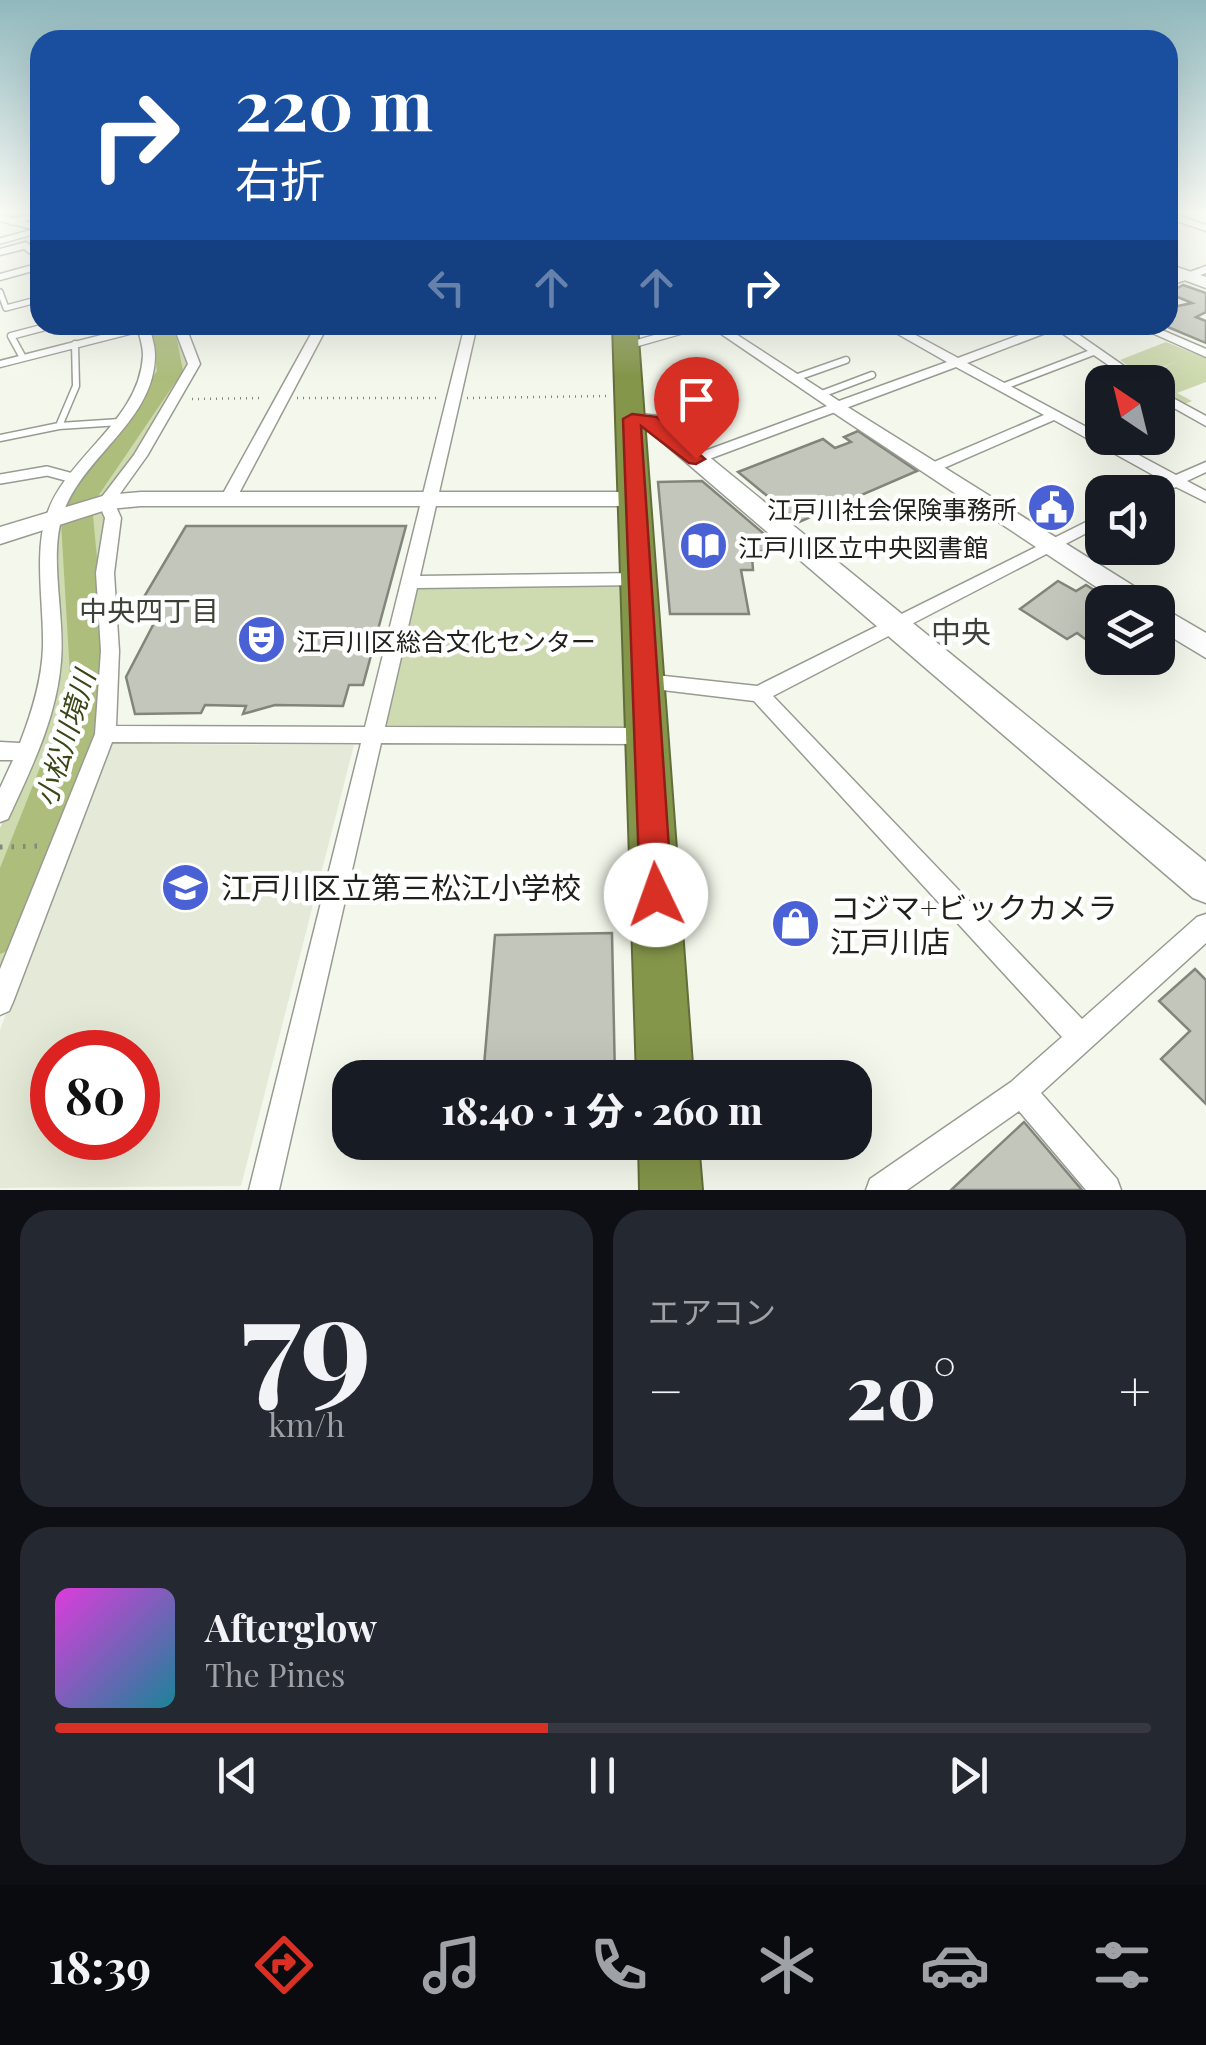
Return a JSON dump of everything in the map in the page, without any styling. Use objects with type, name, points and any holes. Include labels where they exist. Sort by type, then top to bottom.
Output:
[{"type":"highway","points":[[626,335],[664,1060]]},
{"type":"highway","points":[[669,1160],[671,1190]]},
{"type":"street","points":[[1,276],[30,269]]},
{"type":"street","points":[[1178,280],[1206,269]]},
{"type":"street","points":[[1178,272],[1206,283]]},
{"type":"street","points":[[0,812],[43,714],[52,662],[60,517],[73,478],[102,451],[148,373],[152,350],[147,335]]},
{"type":"street","points":[[100,504],[140,456],[194,364],[182,335]]},
{"type":"street","points":[[228,500],[317,335]]},
{"type":"street","points":[[264,1190],[470,335]]},
{"type":"street","points":[[729,335],[1112,585]]},
{"type":"street","points":[[905,335],[1206,496]]},
{"type":"street","points":[[696,459],[828,401],[1030,335]]},
{"type":"street","points":[[1072,335],[1116,365]]},
{"type":"street","points":[[1164,335],[1206,353]]},
{"type":"street","points":[[1175,404],[1206,422]]},
{"type":"street","points":[[631,408],[1206,885]]},
{"type":"street","points":[[932,468],[1054,415]]},
{"type":"street","points":[[1176,480],[1206,466]]},
{"type":"street","points":[[0,536],[100,504],[637,499]]},
{"type":"street","points":[[0,1002],[106,734],[110,651],[105,573],[112,518],[100,504]]},
{"type":"street","points":[[646,681],[760,694],[1085,527]]},
{"type":"street","points":[[412,582],[640,579]]},
{"type":"street","points":[[1175,626],[1206,646]]},
{"type":"street","points":[[760,694],[1082,1038]]},
{"type":"street","points":[[106,734],[648,736]]},
{"type":"street","points":[[0,751],[26,752]]},
{"type":"street","points":[[881,1190],[1021,1092],[1206,926]]},
{"type":"street","points":[[1021,1092],[1106,1190]]},
{"type":"lane","points":[[0,292],[6,308],[30,301]]},
{"type":"lane","points":[[22,356],[11,336],[30,331]]},
{"type":"lane","points":[[0,364],[110,335]]},
{"type":"lane","points":[[60,426],[76,386],[75,344]]},
{"type":"lane","points":[[1002,387],[1096,351]]},
{"type":"lane","points":[[794,378],[846,360]]},
{"type":"lane","points":[[828,401],[872,375]]},
{"type":"lane","points":[[0,438],[60,426],[120,422]]},
{"type":"lane","points":[[0,479],[48,472],[73,478]]},
{"type":"path","points":[[172,398],[456,398],[631,408]]},
{"type":"path","points":[[0,847],[50,846]]},
{"type":"shaded area","name":"江戸川区立第三松江小学校","points":[[110,736],[137,736],[142,744],[354,745],[241,1186],[0,1188],[0,1030]]},
{"type":"green space","points":[[152,335],[178,335],[190,364],[105,519],[116,591],[102,733],[0,987],[0,828],[49,714],[58,655],[57,522],[81,475],[105,451],[155,369],[158,348]]},
{"type":"green space","points":[[1166,342],[1206,358],[1206,382],[1177,393],[1192,401],[1185,404],[1175,398],[1175,365],[1168,365],[1177,361],[1168,365],[1127,365],[1120,360]]},
{"type":"green space","points":[[633,582],[640,730],[382,729],[416,586]]},
{"type":"building","points":[[1183,285],[1206,293],[1206,312],[1196,317],[1206,321],[1206,343],[1178,331],[1178,306],[1192,303],[1178,297],[1178,288]]},
{"type":"building","points":[[858,431],[917,471],[799,522],[738,472],[823,439],[835,448],[851,442],[844,437]]},
{"type":"building","name":"江戸川区立中央図書館","points":[[702,481],[776,544],[752,556],[753,570],[741,570],[749,614],[670,614],[658,482]]},
{"type":"building","name":"江戸川区総合文化センター","points":[[186,526],[406,526],[363,685],[349,685],[343,706],[275,705],[243,714],[246,706],[205,705],[201,713],[135,714],[126,677],[165,602],[141,602]]},
{"type":"building","points":[[1058,581],[1076,591],[1085,586],[1085,639],[1077,633],[1067,639],[1020,609]]},
{"type":"building","points":[[612,933],[615,1060],[485,1060],[495,935]]},
{"type":"building","points":[[1195,969],[1206,980],[1206,1104],[1161,1059],[1190,1031],[1159,1001]]},
{"type":"building","points":[[1024,1122],[1082,1190],[951,1190]]},
{"type":"waterway","name":"小松川境川","points":[[0,930],[77,725],[89,675],[76,505],[170,371],[164,335]]},
{"type":"place","name":"江戸川社会保険事務所","points":[[1052,508]]},
{"type":"place","name":"江戸川区立中央図書館","points":[[703,546]]},
{"type":"place","name":"江戸川区総合文化センター","points":[[261,640]]},
{"type":"place","name":"江戸川区立第三松江小学校","points":[[186,887]]},
{"type":"place","name":"コジマ+ビックカメラ 江戸川店","points":[[795,924]]},
{"type":"district","name":"中央四丁目","points":[[149,609]]},
{"type":"district","name":"中央","points":[[961,631]]},
{"type":"route","points":[[656,895],[632,419],[651,421],[696,459]]}]
